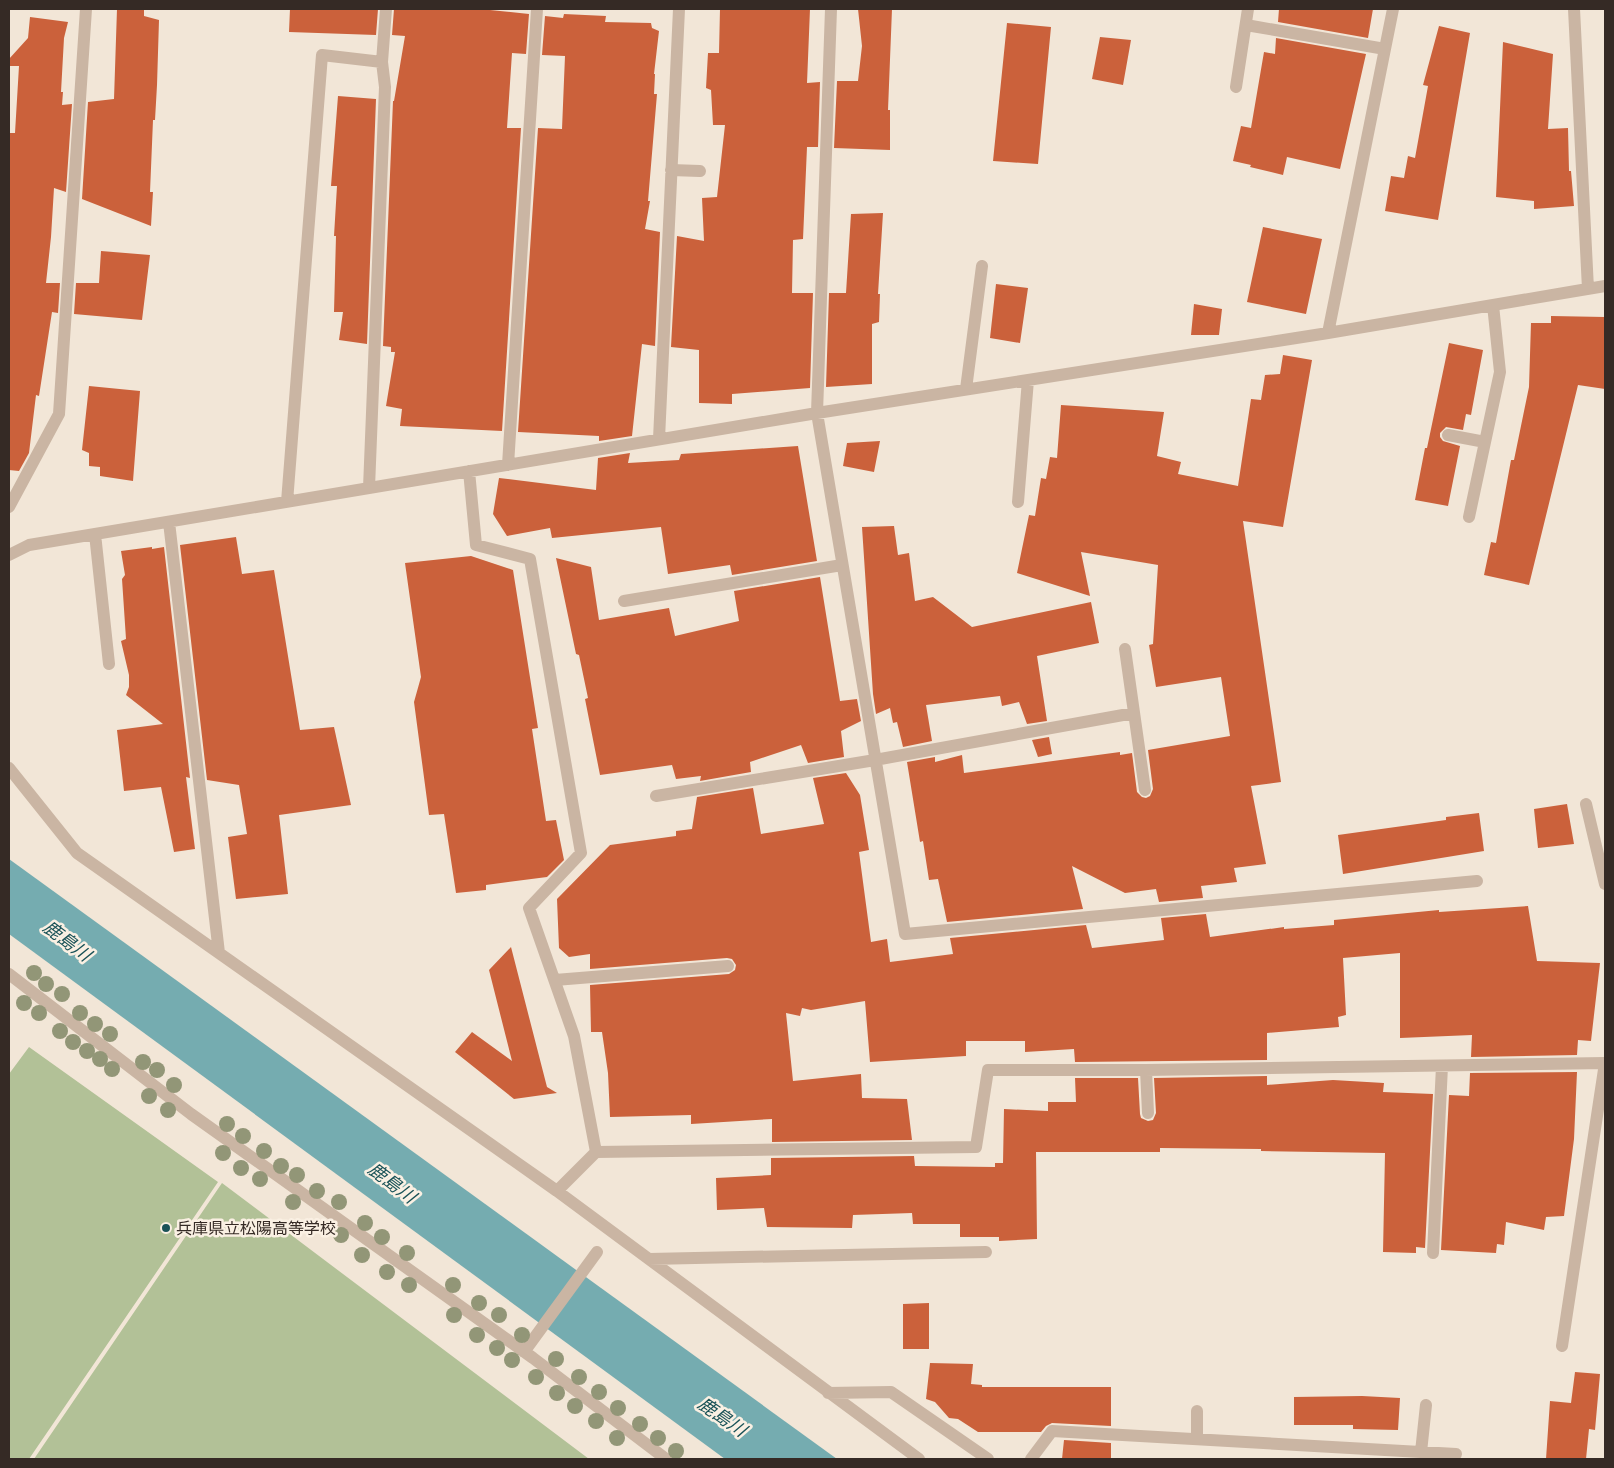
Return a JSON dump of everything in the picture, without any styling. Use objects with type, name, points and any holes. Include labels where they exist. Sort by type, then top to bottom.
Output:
[{"type":"street","points":[[9,507],[59,414],[86,9]]},
{"type":"street","points":[[369,488],[385,87],[382,62],[386,9]]},
{"type":"street","points":[[508,465],[537,9]]},
{"type":"street","points":[[659,439],[679,9]]},
{"type":"street","points":[[832,9],[817,413],[905,934],[1477,881]]},
{"type":"street","points":[[1236,87],[1248,9]]},
{"type":"street","points":[[1328,333],[1392,9]]},
{"type":"street","points":[[1574,9],[1588,289]]},
{"type":"street","points":[[1246,25],[1384,49]]},
{"type":"street","points":[[287,502],[322,55],[382,62]]},
{"type":"street","points":[[671,170],[700,171]]},
{"type":"street","points":[[966,390],[982,266]]},
{"type":"street","points":[[9,555],[30,545],[95,534],[817,413],[1328,333],[1605,286]]},
{"type":"street","points":[[1469,517],[1500,372],[1493,305]]},
{"type":"street","points":[[1018,502],[1028,380]]},
{"type":"street","points":[[1448,435],[1485,442]]},
{"type":"street","points":[[469,471],[476,545],[530,559],[580,853],[529,908],[574,1036],[596,1152]]},
{"type":"street","points":[[169,522],[219,953]]},
{"type":"street","points":[[95,534],[109,664]]},
{"type":"street","points":[[624,601],[842,565]]},
{"type":"street","points":[[1125,649],[1145,790]]},
{"type":"street","points":[[656,796],[875,760],[1134,712]]},
{"type":"street","points":[[9,768],[77,853],[557,1191],[919,1459]]},
{"type":"street","points":[[1586,804],[1605,884]]},
{"type":"street","points":[[555,980],[728,966]]},
{"type":"street","points":[[9,974],[191,1114],[524,1352],[666,1459]]},
{"type":"street","points":[[557,1191],[596,1152],[976,1147],[988,1070],[1146,1070],[1605,1063],[1562,1346]]},
{"type":"street","points":[[1433,1254],[1442,1066]]},
{"type":"street","points":[[1146,1070],[1148,1113]]},
{"type":"street","points":[[524,1352],[598,1252]]},
{"type":"street","points":[[648,1259],[986,1252]]},
{"type":"street","points":[[828,1393],[891,1392],[988,1459]]},
{"type":"street","points":[[1421,1452],[1426,1405]]},
{"type":"street","points":[[1197,1411],[1197,1439]]},
{"type":"street","points":[[1031,1459],[1052,1430],[1456,1454]]},
{"type":"green space","points":[[29,1047],[218,1182],[29,1459],[9,1459],[9,1074]]},
{"type":"green space","points":[[222,1183],[589,1459],[34,1459]]},
{"type":"water","name":"鹿島川","points":[[9,859],[837,1459],[725,1459],[9,934]]},
{"type":"building","points":[[117,9],[144,9],[144,16],[159,20],[150,192],[153,192],[151,226],[82,199],[88,102],[114,99]]},
{"type":"building","points":[[290,9],[378,9],[376,35],[289,32]]},
{"type":"building","points":[[394,9],[480,9],[529,14],[526,54],[512,53],[507,128],[521,128],[502,431],[400,426],[402,409],[386,406],[395,352],[391,352],[391,347],[383,346],[393,101],[405,36],[392,35]]},
{"type":"building","points":[[720,9],[810,9],[807,83],[820,82],[818,147],[807,147],[803,239],[793,240],[792,293],[813,293],[810,388],[732,394],[732,404],[699,403],[699,350],[671,347],[677,236],[704,241],[702,198],[717,197],[725,125],[713,125],[711,90],[706,88],[708,53],[719,53]]},
{"type":"building","points":[[858,9],[892,9],[888,110],[890,110],[890,150],[834,148],[837,81],[858,81],[862,46]]},
{"type":"building","points":[[1279,9],[1373,9],[1368,38],[1278,22]]},
{"type":"building","points":[[564,14],[606,16],[605,22],[651,23],[652,28],[659,31],[654,74],[654,94],[657,94],[648,201],[650,201],[645,229],[660,232],[655,346],[642,344],[632,436],[599,441],[599,436],[518,432],[538,128],[562,129],[565,56],[542,55],[545,16],[563,18]]},
{"type":"building","points":[[30,17],[68,22],[64,38],[61,92],[63,92],[62,105],[72,104],[66,192],[54,188],[46,283],[60,283],[58,313],[52,312],[39,396],[36,395],[29,453],[19,471],[9,470],[9,133],[15,133],[19,66],[9,66],[9,59],[28,38]]},
{"type":"building","points":[[1007,23],[1051,27],[1038,164],[993,161]]},
{"type":"building","points":[[1439,26],[1470,33],[1438,220],[1385,211],[1391,176],[1404,178],[1408,156],[1415,158],[1428,86],[1423,85]]},
{"type":"building","points":[[1100,37],[1131,40],[1123,85],[1092,79]]},
{"type":"building","points":[[1276,38],[1366,54],[1340,169],[1287,157],[1283,175],[1233,161],[1241,126],[1251,128],[1264,52],[1275,54]]},
{"type":"building","points":[[1503,42],[1553,54],[1548,129],[1568,128],[1569,171],[1571,171],[1574,206],[1534,209],[1534,201],[1496,197]]},
{"type":"building","points":[[338,96],[376,99],[367,344],[339,340],[343,312],[334,312],[336,236],[334,236],[337,186],[331,186]]},
{"type":"building","points":[[883,213],[878,294],[880,294],[879,322],[872,324],[872,384],[826,387],[829,293],[846,293],[851,214]]},
{"type":"building","points":[[1263,227],[1322,239],[1306,314],[1247,302]]},
{"type":"building","points":[[101,251],[150,255],[142,320],[74,314],[76,283],[99,283]]},
{"type":"building","points":[[996,284],[1028,288],[1020,343],[990,338]]},
{"type":"building","points":[[1194,304],[1222,309],[1219,335],[1191,335]]},
{"type":"building","points":[[1551,316],[1605,317],[1605,389],[1578,385],[1529,585],[1484,575],[1491,542],[1496,543],[1511,460],[1514,460],[1529,387],[1531,323],[1551,323]]},
{"type":"building","points":[[1449,343],[1483,350],[1471,415],[1466,414],[1463,430],[1446,427],[1440,433],[1443,441],[1460,446],[1448,506],[1415,500]]},
{"type":"building","points":[[1283,355],[1312,360],[1283,527],[1243,521],[1281,782],[1251,786],[1266,864],[1234,868],[1237,882],[1201,886],[1203,898],[1159,902],[1156,889],[1125,893],[1072,866],[1083,909],[947,922],[938,879],[929,880],[923,841],[920,842],[907,762],[935,757],[935,762],[962,755],[964,773],[1120,752],[1120,755],[1132,753],[1137,792],[1146,798],[1150,796],[1153,789],[1148,750],[1230,736],[1221,677],[1156,687],[1149,645],[1153,644],[1158,565],[1081,552],[1090,596],[1017,573],[1029,515],[1035,516],[1041,478],[1046,479],[1050,457],[1057,458],[1061,405],[1164,412],[1157,456],[1181,462],[1178,474],[1238,486],[1251,399],[1261,400],[1265,375],[1280,374]]},
{"type":"building","points":[[89,386],[140,391],[133,481],[100,476],[100,467],[89,466],[89,453],[82,450]]},
{"type":"building","points":[[880,441],[874,472],[843,466],[847,443]]},
{"type":"building","points":[[798,446],[817,561],[732,575],[730,565],[668,574],[661,527],[552,538],[550,528],[507,536],[493,514],[499,478],[596,490],[598,458],[630,453],[628,463],[679,460],[681,454]]},
{"type":"building","points":[[894,526],[898,555],[909,553],[915,601],[933,597],[972,627],[1091,602],[1099,643],[1037,656],[1047,721],[1027,724],[1019,702],[1002,706],[1000,696],[926,705],[932,741],[903,747],[897,722],[893,723],[890,708],[876,714],[862,527]]},
{"type":"building","points":[[236,537],[242,574],[274,570],[300,730],[334,727],[351,805],[279,815],[288,894],[236,899],[228,837],[247,834],[239,785],[207,780],[180,545]]},
{"type":"building","points":[[152,547],[152,549],[164,547],[190,778],[186,777],[195,849],[174,852],[161,787],[124,791],[117,730],[163,724],[126,695],[129,687],[129,675],[121,641],[126,639],[122,579],[125,575],[121,551]]},
{"type":"building","points":[[471,556],[513,570],[538,728],[532,729],[546,821],[556,820],[564,860],[547,877],[486,885],[486,890],[456,893],[444,814],[429,815],[414,702],[421,677],[405,563]]},
{"type":"building","points":[[556,558],[591,567],[599,620],[669,608],[675,636],[739,621],[734,591],[820,577],[840,701],[857,699],[861,721],[841,731],[844,757],[808,763],[801,745],[750,762],[751,772],[700,781],[701,776],[676,779],[672,765],[600,775],[585,699],[588,698],[579,655],[576,654]]},
{"type":"building","points":[[1049,737],[1052,754],[1038,757],[1032,740]]},
{"type":"building","points":[[846,773],[860,795],[869,850],[859,852],[871,942],[887,939],[890,962],[953,954],[950,938],[1086,925],[1092,948],[1164,940],[1161,918],[1206,914],[1210,937],[1284,927],[1284,929],[1334,925],[1334,920],[1439,910],[1439,912],[1528,906],[1537,961],[1600,963],[1591,1041],[1578,1040],[1577,1055],[1471,1057],[1472,1035],[1400,1038],[1400,953],[1343,958],[1346,1015],[1338,1017],[1339,1027],[1267,1033],[1267,1060],[1075,1062],[1074,1049],[1025,1052],[1025,1041],[966,1041],[966,1056],[870,1062],[865,1001],[811,1010],[802,1008],[800,1016],[786,1013],[793,1081],[861,1074],[862,1098],[907,1099],[912,1140],[772,1142],[772,1119],[691,1124],[691,1115],[610,1117],[608,1073],[602,1032],[591,1032],[590,985],[729,974],[735,970],[736,965],[732,959],[727,958],[590,969],[590,954],[569,957],[559,948],[557,899],[610,845],[676,836],[676,831],[692,829],[697,797],[753,788],[761,834],[824,824],[813,778]]},
{"type":"building","points":[[1567,804],[1574,844],[1538,848],[1534,809]]},
{"type":"building","points":[[1479,813],[1484,851],[1343,874],[1338,835],[1446,820],[1446,817]]},
{"type":"building","points":[[511,947],[547,1087],[557,1093],[514,1099],[455,1052],[472,1032],[512,1061],[489,970]]},
{"type":"building","points":[[1577,1072],[1574,1139],[1564,1216],[1546,1217],[1544,1230],[1506,1222],[1504,1245],[1497,1244],[1496,1253],[1441,1250],[1449,1095],[1469,1096],[1470,1073]]},
{"type":"building","points":[[1267,1076],[1267,1085],[1333,1080],[1384,1083],[1383,1092],[1433,1094],[1425,1248],[1416,1247],[1416,1253],[1383,1252],[1385,1153],[1160,1148],[1160,1152],[1036,1152],[1037,1239],[999,1241],[999,1237],[960,1237],[960,1224],[913,1224],[912,1213],[853,1215],[852,1228],[767,1227],[764,1208],[717,1210],[716,1178],[771,1175],[771,1158],[914,1156],[915,1166],[995,1167],[995,1163],[1003,1163],[1004,1109],[1048,1111],[1048,1102],[1076,1102],[1075,1078],[1138,1078],[1140,1114],[1141,1118],[1148,1121],[1153,1120],[1156,1113],[1154,1078]]},
{"type":"building","points":[[929,1303],[929,1349],[903,1349],[903,1304]]},
{"type":"building","points":[[930,1363],[973,1364],[971,1384],[982,1385],[982,1387],[1111,1387],[1111,1426],[1052,1423],[1041,1432],[978,1432],[958,1419],[949,1418],[935,1402],[926,1399]]},
{"type":"building","points":[[1575,1372],[1600,1374],[1595,1430],[1589,1429],[1586,1459],[1546,1459],[1550,1401],[1571,1403]]},
{"type":"building","points":[[1362,1396],[1400,1398],[1398,1430],[1353,1429],[1353,1425],[1294,1425],[1294,1397]]},
{"type":"building","points":[[1064,1440],[1111,1443],[1111,1459],[1062,1459]]},
{"type":"place","name":"兵庫県立松陽高等学校","points":[[166,1228]]}]
